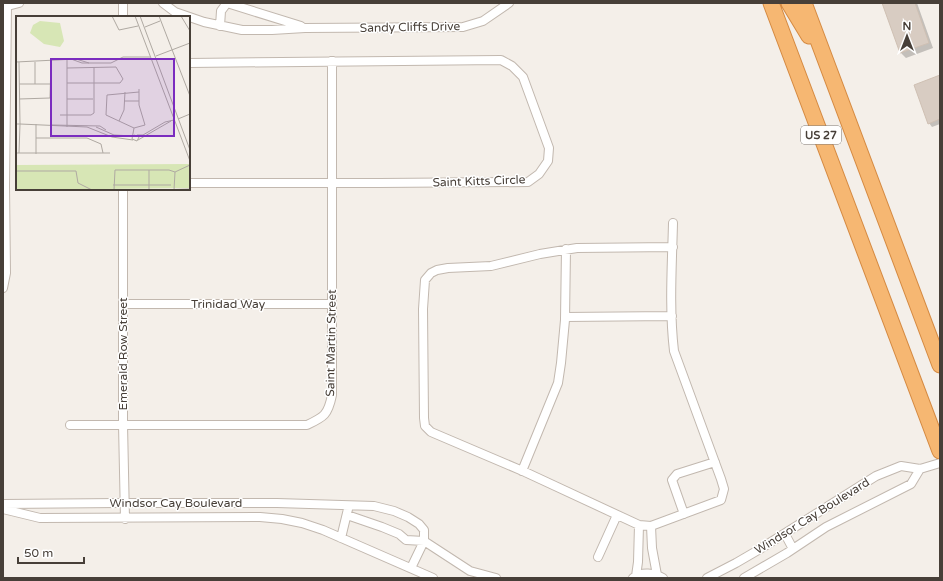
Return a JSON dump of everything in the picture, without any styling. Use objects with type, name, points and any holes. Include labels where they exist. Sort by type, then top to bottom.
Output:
[{"type":"highway","name":"US 27","points":[[771,3],[940,451]]},
{"type":"highway","points":[[789,3],[827,64]]},
{"type":"highway","name":"US 27","points":[[804,3],[940,365]]},
{"type":"street","points":[[3,288],[6,273],[4,185],[5,7],[19,3]]},
{"type":"street","points":[[123,3],[123,16]]},
{"type":"street","name":"Sandy Cliffs Drive","points":[[163,3],[175,12],[187,16]]},
{"type":"street","points":[[220,26],[222,11],[227,3]]},
{"type":"street","name":"Sandy Cliffs Drive","points":[[227,3],[305,28]]},
{"type":"street","name":"Sandy Cliffs Drive","points":[[190,17],[220,26],[242,30],[463,27],[483,21],[509,3]]},
{"type":"street","name":"Saint Kitts Circle","points":[[190,63],[501,60],[512,66],[523,76],[549,148],[548,161],[539,174],[528,182],[332,184],[190,183]]},
{"type":"street","name":"Saint Martin Street","points":[[70,425],[307,425],[321,418],[330,408],[332,396],[332,61]]},
{"type":"street","name":"Emerald Row Street","points":[[124,190],[123,424],[125,519]]},
{"type":"street","points":[[673,223],[673,247],[672,316],[674,351],[724,489],[721,500],[651,526],[639,525],[522,471],[431,432],[425,426],[423,309],[425,280],[430,273],[448,268],[491,266],[566,249],[673,247]]},
{"type":"street","points":[[522,471],[558,382],[565,317],[566,249]]},
{"type":"street","name":"Trinidad Way","points":[[123,304],[332,304]]},
{"type":"street","points":[[565,317],[672,316]]},
{"type":"street","points":[[684,514],[672,480],[677,474],[715,462]]},
{"type":"street","name":"Windsor Cay Boulevard","points":[[707,578],[785,534],[876,476],[901,466],[920,469],[940,463]]},
{"type":"street","name":"Windsor Cay Boulevard","points":[[744,578],[794,549],[826,527],[911,484],[920,469]]},
{"type":"street","name":"Windsor Cay Boulevard","points":[[3,504],[124,503],[374,506],[394,511],[419,524],[424,530],[424,541]]},
{"type":"street","points":[[341,538],[349,505]]},
{"type":"street","name":"Windsor Cay Boulevard","points":[[3,509],[40,518],[125,519],[260,517],[282,519],[302,523],[341,538],[433,578]]},
{"type":"street","points":[[347,514],[399,534],[406,540],[424,541],[470,571],[496,578]]},
{"type":"street","points":[[598,557],[617,515]]},
{"type":"street","points":[[639,525],[638,562],[635,577],[649,573],[660,576]]},
{"type":"street","points":[[651,526],[652,548],[660,576]]},
{"type":"street","points":[[785,534],[794,549]]},
{"type":"street","points":[[411,568],[424,541]]},
{"type":"building","points":[[882,3],[915,3],[929,43],[900,53]]},
{"type":"building","points":[[940,75],[940,119],[928,124],[914,85]]}]
